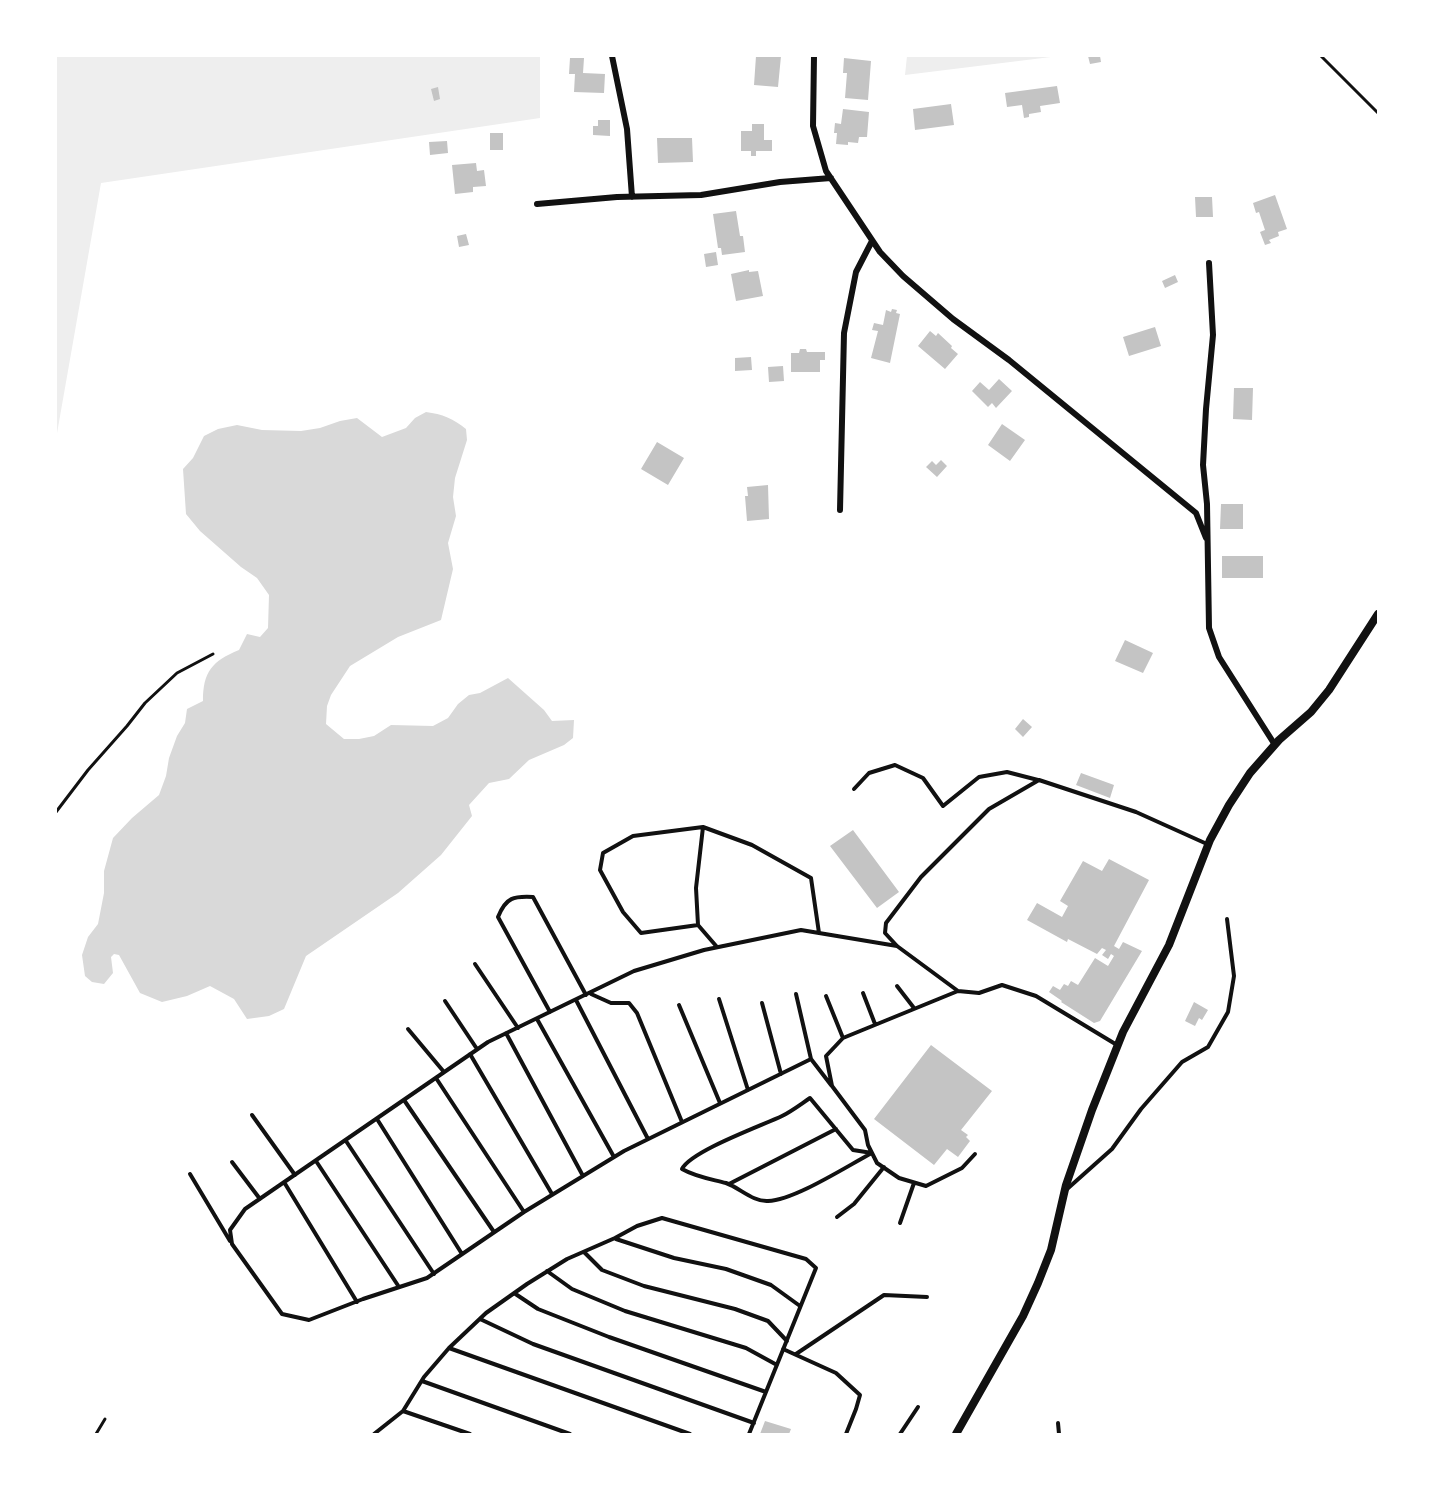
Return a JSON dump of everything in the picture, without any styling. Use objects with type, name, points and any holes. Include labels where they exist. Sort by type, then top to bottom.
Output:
[{"type":"street","points":[[612,56],[627,129],[632,197]]},
{"type":"street","points":[[814,56],[813,126],[826,171],[872,241],[903,276],[953,319],[1018,367],[1196,513],[1206,538]]},
{"type":"street","points":[[537,204],[701,195],[780,182],[831,178]]},
{"type":"street","points":[[840,510],[844,333],[856,272],[872,241]]},
{"type":"street","points":[[1209,263],[1213,335],[1203,465],[1207,504],[1209,628],[1218,654],[1236,686],[1275,745]]},
{"type":"street","points":[[956,1434],[1023,1316],[1051,1250],[1065,1192],[1092,1110],[1118,1046],[1169,945],[1208,844],[1228,805],[1250,773],[1275,745],[1311,712],[1329,690],[1378,614]]},
{"type":"lane","points":[[854,789],[869,773],[895,765],[923,778],[944,806],[979,777],[1007,772],[1039,780],[1136,812],[1208,844]]},
{"type":"lane","points":[[958,991],[897,946],[885,933],[886,923],[921,878],[989,809],[1039,780]]},
{"type":"lane","points":[[698,925],[641,933],[623,912],[600,870],[603,853],[633,836],[702,827],[752,845],[811,878],[819,933]]},
{"type":"lane","points":[[702,827],[696,888],[698,925],[718,947]]},
{"type":"lane","points":[[550,1012],[498,917],[503,905],[515,896],[533,897],[588,994],[611,1003],[629,1003],[638,1013],[682,1122]]},
{"type":"lane","points":[[1065,1192],[1112,1149],[1141,1109],[1182,1062],[1208,1047],[1228,1012],[1234,976],[1227,919]]},
{"type":"lane","points":[[232,1244],[230,1230],[245,1209],[477,1049],[634,971],[718,947],[801,930],[897,946]]},
{"type":"lane","points":[[475,964],[518,1028]]},
{"type":"lane","points":[[832,1086],[826,1056],[843,1038],[958,991],[980,993],[1002,985],[1036,996],[1118,1046]]},
{"type":"lane","points":[[897,986],[914,1008]]},
{"type":"lane","points":[[863,993],[875,1024]]},
{"type":"lane","points":[[796,994],[812,1059],[865,1130],[868,1145],[877,1162],[899,1178],[926,1186],[962,1168],[975,1154]]},
{"type":"lane","points":[[826,996],[843,1038]]},
{"type":"lane","points":[[720,999],[748,1090]]},
{"type":"lane","points":[[576,1000],[648,1139]]},
{"type":"lane","points":[[445,1002],[477,1049]]},
{"type":"lane","points":[[762,1003],[781,1074]]},
{"type":"lane","points":[[679,1005],[720,1103]]},
{"type":"lane","points":[[537,1019],[614,1157]]},
{"type":"lane","points":[[408,1029],[444,1072]]},
{"type":"lane","points":[[506,1033],[583,1176]]},
{"type":"lane","points":[[471,1054],[552,1194]]},
{"type":"lane","points":[[190,1174],[232,1244],[282,1314],[309,1320],[427,1278],[524,1212],[614,1157],[812,1059]]},
{"type":"lane","points":[[436,1078],[524,1212]]},
{"type":"lane","points":[[810,1098],[854,1150],[872,1152],[800,1192],[767,1201],[750,1196],[729,1184],[682,1169],[685,1164],[704,1152],[785,1114],[810,1098]]},
{"type":"lane","points":[[404,1100],[494,1232]]},
{"type":"lane","points":[[252,1115],[295,1175]]},
{"type":"lane","points":[[377,1119],[462,1254]]},
{"type":"lane","points":[[729,1184],[836,1129]]},
{"type":"lane","points":[[346,1141],[434,1274]]},
{"type":"lane","points":[[316,1161],[399,1287]]},
{"type":"lane","points":[[232,1162],[260,1199]]},
{"type":"lane","points":[[837,1217],[854,1204],[884,1167]]},
{"type":"lane","points":[[284,1182],[357,1302]]},
{"type":"lane","points":[[900,1223],[914,1182]]},
{"type":"lane","points":[[374,1434],[403,1411],[422,1381],[448,1348],[514,1293],[567,1259],[615,1239],[637,1226],[662,1218],[806,1259],[816,1268],[749,1434]]},
{"type":"lane","points":[[615,1239],[674,1258],[726,1269],[771,1285],[801,1306]]},
{"type":"lane","points":[[584,1252],[602,1270],[644,1286],[735,1309],[768,1321],[787,1341]]},
{"type":"lane","points":[[548,1271],[572,1289],[625,1311],[746,1348],[777,1365]]},
{"type":"lane","points":[[514,1293],[538,1309],[609,1337],[766,1392]]},
{"type":"lane","points":[[796,1354],[884,1295],[927,1296]]},
{"type":"lane","points":[[480,1319],[533,1344],[754,1423]]},
{"type":"lane","points":[[448,1348],[690,1434]]},
{"type":"lane","points":[[783,1349],[836,1373],[860,1395],[846,1434]]},
{"type":"lane","points":[[422,1381],[570,1434]]},
{"type":"lane","points":[[900,1434],[918,1407]]},
{"type":"lane","points":[[403,1411],[470,1434]]},
{"type":"lane","points":[[1058,1423],[1059,1434]]},
{"type":"path","points":[[1321,56],[1378,113]]},
{"type":"path","points":[[56,812],[145,703],[177,673],[213,654]]},
{"type":"path","points":[[96,1434],[105,1419]]},
{"type":"shaded area","points":[[56,56],[540,56],[540,118],[101,183],[56,439]]},
{"type":"shaded area","points":[[907,56],[1059,56],[905,75]]},
{"type":"shaded area","points":[[426,412],[448,418],[461,425],[466,429],[467,440],[455,478],[453,497],[456,516],[448,543],[453,569],[441,620],[398,637],[350,666],[331,695],[327,706],[326,724],[344,739],[374,736],[391,725],[433,726],[448,718],[458,704],[469,695],[480,693],[508,678],[544,710],[552,721],[574,720],[573,738],[564,745],[529,760],[509,779],[489,783],[469,805],[472,816],[441,855],[398,893],[306,956],[284,1009],[269,1016],[247,1019],[234,999],[210,986],[187,996],[162,1002],[140,993],[119,955],[114,954],[111,957],[113,973],[104,984],[92,982],[85,976],[82,955],[88,937],[98,924],[104,893],[104,871],[113,838],[159,795],[166,776],[169,758],[177,736],[185,723],[187,709],[203,701],[205,682],[211,669],[216,663],[239,650],[247,634],[260,637],[268,628],[269,595],[257,578],[200,531],[186,514],[183,469],[193,458],[204,436],[218,429],[237,425],[262,430],[301,431],[357,418],[382,437],[406,428],[415,418]]},
{"type":"building","points":[[756,56],[781,56],[778,87],[754,85]]},
{"type":"building","points":[[1088,56],[1100,56],[1101,62],[1090,64]]},
{"type":"building","points":[[570,58],[584,58],[583,73],[605,74],[604,93],[574,92],[575,74],[569,74]]},
{"type":"building","points":[[844,58],[871,61],[868,100],[845,98],[847,73],[843,73]]},
{"type":"building","points":[[1057,86],[1060,103],[1040,106],[1041,112],[1029,114],[1029,117],[1024,118],[1022,105],[1007,107],[1005,93]]},
{"type":"building","points":[[438,87],[440,99],[434,101],[431,89]]},
{"type":"building","points":[[951,104],[954,125],[915,130],[913,109]]},
{"type":"building","points":[[843,109],[869,112],[867,137],[859,137],[858,143],[836,144],[835,123],[841,124]]},
{"type":"building","points":[[598,120],[610,120],[610,136],[593,135],[593,126],[598,126]]},
{"type":"building","points":[[752,124],[764,124],[764,140],[772,140],[772,151],[756,151],[756,156],[751,156],[751,151],[741,151],[741,131],[752,131]]},
{"type":"building","points":[[490,133],[503,133],[503,150],[490,150]]},
{"type":"building","points":[[657,138],[692,138],[693,162],[658,163]]},
{"type":"building","points":[[447,141],[448,153],[430,155],[429,142]]},
{"type":"building","points":[[476,163],[477,171],[484,170],[486,186],[473,187],[473,192],[455,194],[452,165]]},
{"type":"building","points":[[1275,195],[1287,229],[1278,232],[1279,236],[1269,240],[1271,243],[1265,245],[1260,232],[1265,230],[1259,212],[1256,213],[1253,203]]},
{"type":"building","points":[[1195,197],[1212,197],[1213,217],[1196,217]]},
{"type":"building","points":[[736,211],[745,252],[722,255],[721,248],[718,248],[713,214]]},
{"type":"building","points":[[466,234],[469,245],[459,247],[457,236]]},
{"type":"building","points":[[716,252],[718,265],[706,267],[704,254]]},
{"type":"building","points":[[749,270],[749,272],[758,271],[763,296],[736,301],[731,274]]},
{"type":"building","points":[[1175,275],[1178,282],[1165,288],[1162,281]]},
{"type":"building","points":[[892,309],[897,310],[896,313],[900,314],[890,363],[871,358],[878,331],[872,330],[874,323],[883,325],[886,310],[891,312]]},
{"type":"building","points":[[1155,327],[1161,346],[1129,356],[1123,337]]},
{"type":"building","points":[[930,331],[936,336],[938,333],[958,354],[945,369],[918,346]]},
{"type":"building","points":[[800,349],[806,349],[807,352],[825,352],[825,360],[820,360],[820,372],[791,372],[791,353],[799,353]]},
{"type":"building","points":[[751,357],[752,370],[735,371],[735,358]]},
{"type":"building","points":[[783,366],[784,381],[769,382],[768,367]]},
{"type":"building","points":[[999,379],[1012,391],[996,408],[992,403],[988,407],[972,391],[980,382],[989,390]]},
{"type":"building","points":[[1234,388],[1253,388],[1252,420],[1233,419]]},
{"type":"building","points":[[1002,424],[1025,440],[1010,461],[988,445]]},
{"type":"building","points":[[657,442],[684,458],[668,485],[641,469]]},
{"type":"building","points":[[941,460],[947,466],[937,477],[926,467],[932,461],[936,465]]},
{"type":"building","points":[[768,485],[769,519],[747,521],[745,496],[748,496],[747,487]]},
{"type":"building","points":[[1221,504],[1243,504],[1243,529],[1220,529]]},
{"type":"building","points":[[1222,556],[1263,556],[1263,578],[1222,578]]},
{"type":"building","points":[[1125,640],[1153,653],[1143,673],[1115,661]]},
{"type":"building","points":[[1023,719],[1032,727],[1023,737],[1015,729]]},
{"type":"building","points":[[1081,773],[1114,785],[1110,798],[1076,785]]},
{"type":"building","points":[[853,830],[899,892],[877,908],[830,846]]},
{"type":"building","points":[[1109,859],[1149,880],[1114,946],[1119,949],[1123,942],[1142,951],[1100,1021],[1094,1023],[1049,992],[1053,986],[1060,990],[1064,984],[1068,986],[1071,981],[1078,985],[1095,958],[1108,966],[1114,956],[1111,954],[1108,959],[1102,955],[1106,950],[1102,948],[1097,954],[1068,939],[1067,942],[1027,920],[1037,903],[1062,917],[1068,906],[1060,901],[1083,861],[1102,871]]},
{"type":"building","points":[[1194,1002],[1208,1010],[1202,1020],[1199,1018],[1195,1026],[1185,1021]]},
{"type":"building","points":[[931,1045],[992,1091],[961,1130],[968,1135],[966,1137],[970,1141],[958,1157],[947,1149],[934,1165],[874,1119]]},
{"type":"building","points":[[765,1421],[791,1429],[789,1434],[760,1434]]}]
